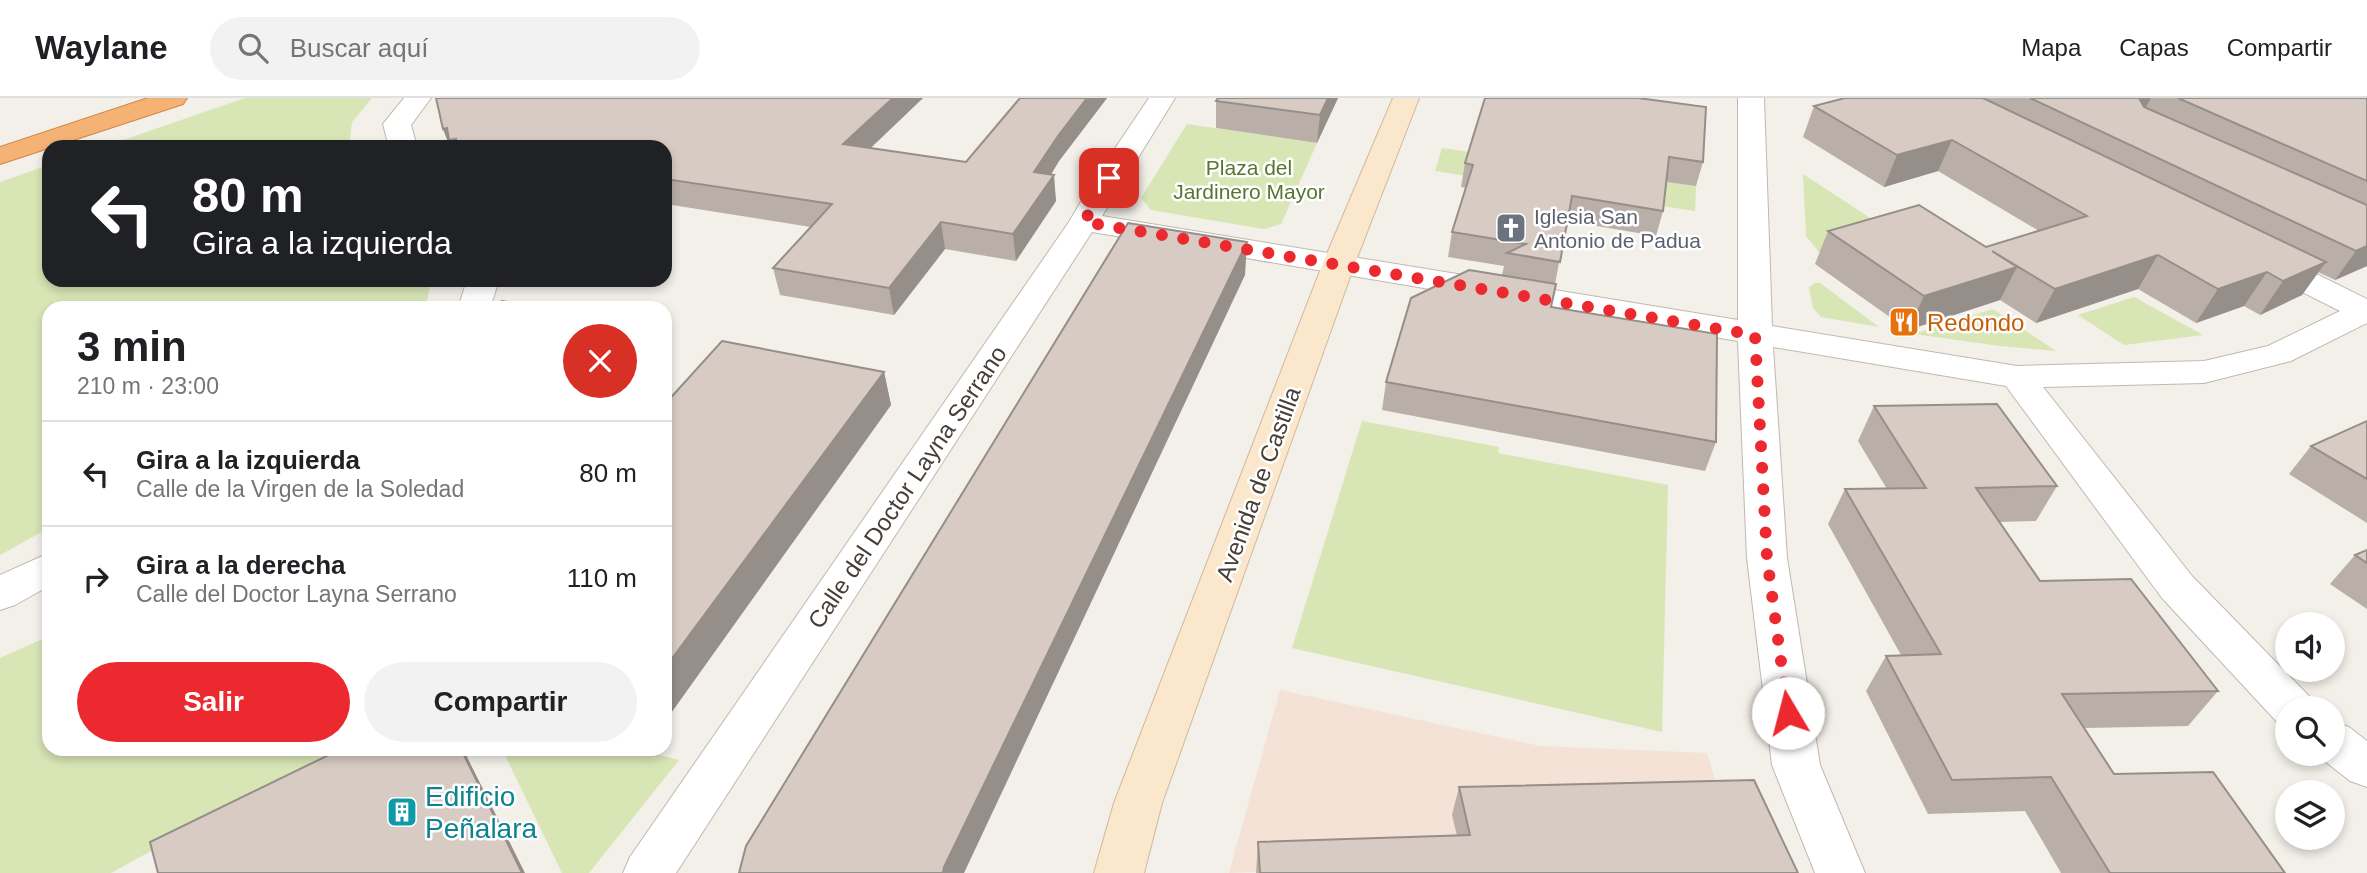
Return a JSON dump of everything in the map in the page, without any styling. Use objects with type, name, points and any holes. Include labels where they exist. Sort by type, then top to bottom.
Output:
[{"type":"highway","points":[[0,129],[96,98]]},
{"type":"highway","points":[[48,140],[174,98]]},
{"type":"highway","points":[[0,156],[42,142]]},
{"type":"street","points":[[400,140],[397,124],[418,98]]},
{"type":"street","name":"Calle del Doctor Layna Serrano","points":[[648,873],[1084,222],[1109,178],[1162,98]]},
{"type":"street","name":"Avenida de Castilla","points":[[1119,873],[1138,803],[1339,263],[1406,98]]},
{"type":"street","points":[[1744,99],[1767,558],[1796,765],[1840,873]]},
{"type":"street","points":[[1084,222],[2017,377],[2204,372],[2279,354],[2362,318]]},
{"type":"street","points":[[2243,250],[2362,318]]},
{"type":"street","points":[[2017,377],[2177,587],[2281,696]]},
{"type":"street","points":[[0,594],[42,572]]},
{"type":"street","points":[[2345,750],[2367,767]]},
{"type":"shaded area","points":[[1280,690],[1540,746],[1707,753],[1724,809],[1453,815],[1463,863],[1229,873]]},
{"type":"green space","points":[[245,98],[372,98],[352,122],[350,140],[123,140]]},
{"type":"green space","name":"Plaza del Jardinero Mayor","points":[[1187,124],[1317,143],[1281,224],[1264,229],[1151,210],[1141,198]]},
{"type":"green space","points":[[1442,148],[1696,186],[1695,211],[1435,171]]},
{"type":"green space","points":[[42,167],[42,287],[430,287],[427,300],[42,301],[42,532],[0,555],[0,182]]},
{"type":"green space","points":[[1803,174],[1890,231],[1819,252],[1806,236]]},
{"type":"green space","points":[[1820,283],[1879,327],[1821,317],[1813,308],[1809,287]]},
{"type":"green space","points":[[2134,297],[2203,335],[2124,345],[2078,315]]},
{"type":"green space","points":[[1993,309],[2056,351],[1914,334]]},
{"type":"green space","points":[[1362,421],[1499,447],[1498,453],[1668,485],[1662,732],[1292,648]]},
{"type":"green space","points":[[42,639],[42,756],[323,756],[111,873],[0,873],[0,658]]},
{"type":"green space","points":[[505,756],[663,756],[679,760],[589,873],[562,873]]},
{"type":"building","points":[[436,98],[893,98],[843,144],[966,162],[1020,98],[1087,98],[1034,172],[1054,175],[1013,234],[941,222],[889,288],[773,268],[832,204],[672,180],[672,140],[449,140],[447,128],[443,129]]},
{"type":"building","points":[[1218,98],[1328,98],[1320,115],[1216,101]]},
{"type":"building","points":[[1485,98],[1638,98],[1706,107],[1703,162],[1669,157],[1663,211],[1572,196],[1560,262],[1507,253],[1526,244],[1452,232],[1473,165],[1465,163]]},
{"type":"building","points":[[1845,98],[1983,98],[2326,262],[2283,281],[2267,272],[2218,289],[2158,255],[2055,289],[1992,251],[2017,267],[1924,296],[1828,231],[1919,205],[1986,247],[2087,216],[1952,140],[1897,155],[1814,106]]},
{"type":"building","points":[[2030,98],[2139,98],[2144,107],[2367,205],[2367,246],[2356,251]]},
{"type":"building","points":[[2178,98],[2367,98],[2367,181]]},
{"type":"building","points":[[1128,223],[1247,242],[943,873],[739,873],[746,846]]},
{"type":"building","points":[[1469,270],[1556,284],[1551,307],[1717,334],[1716,442],[1386,382],[1411,298]]},
{"type":"building","points":[[722,341],[884,372],[672,659],[672,396]]},
{"type":"building","points":[[1997,404],[2057,486],[1976,488],[2040,581],[2131,579],[2218,691],[2062,694],[2114,774],[2213,772],[2285,873],[2110,873],[2051,777],[1952,780],[1886,656],[1941,654],[1845,489],[1926,488],[1874,406]]},
{"type":"building","points":[[2367,421],[2367,479],[2311,446]]},
{"type":"building","points":[[2367,550],[2367,563],[2355,555]]},
{"type":"building","points":[[327,756],[464,756],[522,873],[158,873],[150,842]]},
{"type":"building","points":[[1754,780],[1798,873],[1260,873],[1258,842],[1470,835],[1459,787]]},
{"type":"place","name":"Iglesia San Antonio de Padua","points":[[1511,228]]},
{"type":"place","name":"Redondo","points":[[1904,322]]},
{"type":"place","name":"Edificio Peñalara","points":[[402,812]]},
{"type":"route","points":[[1109,178],[1084,222],[1755,335],[1767,558],[1788,713]]}]
